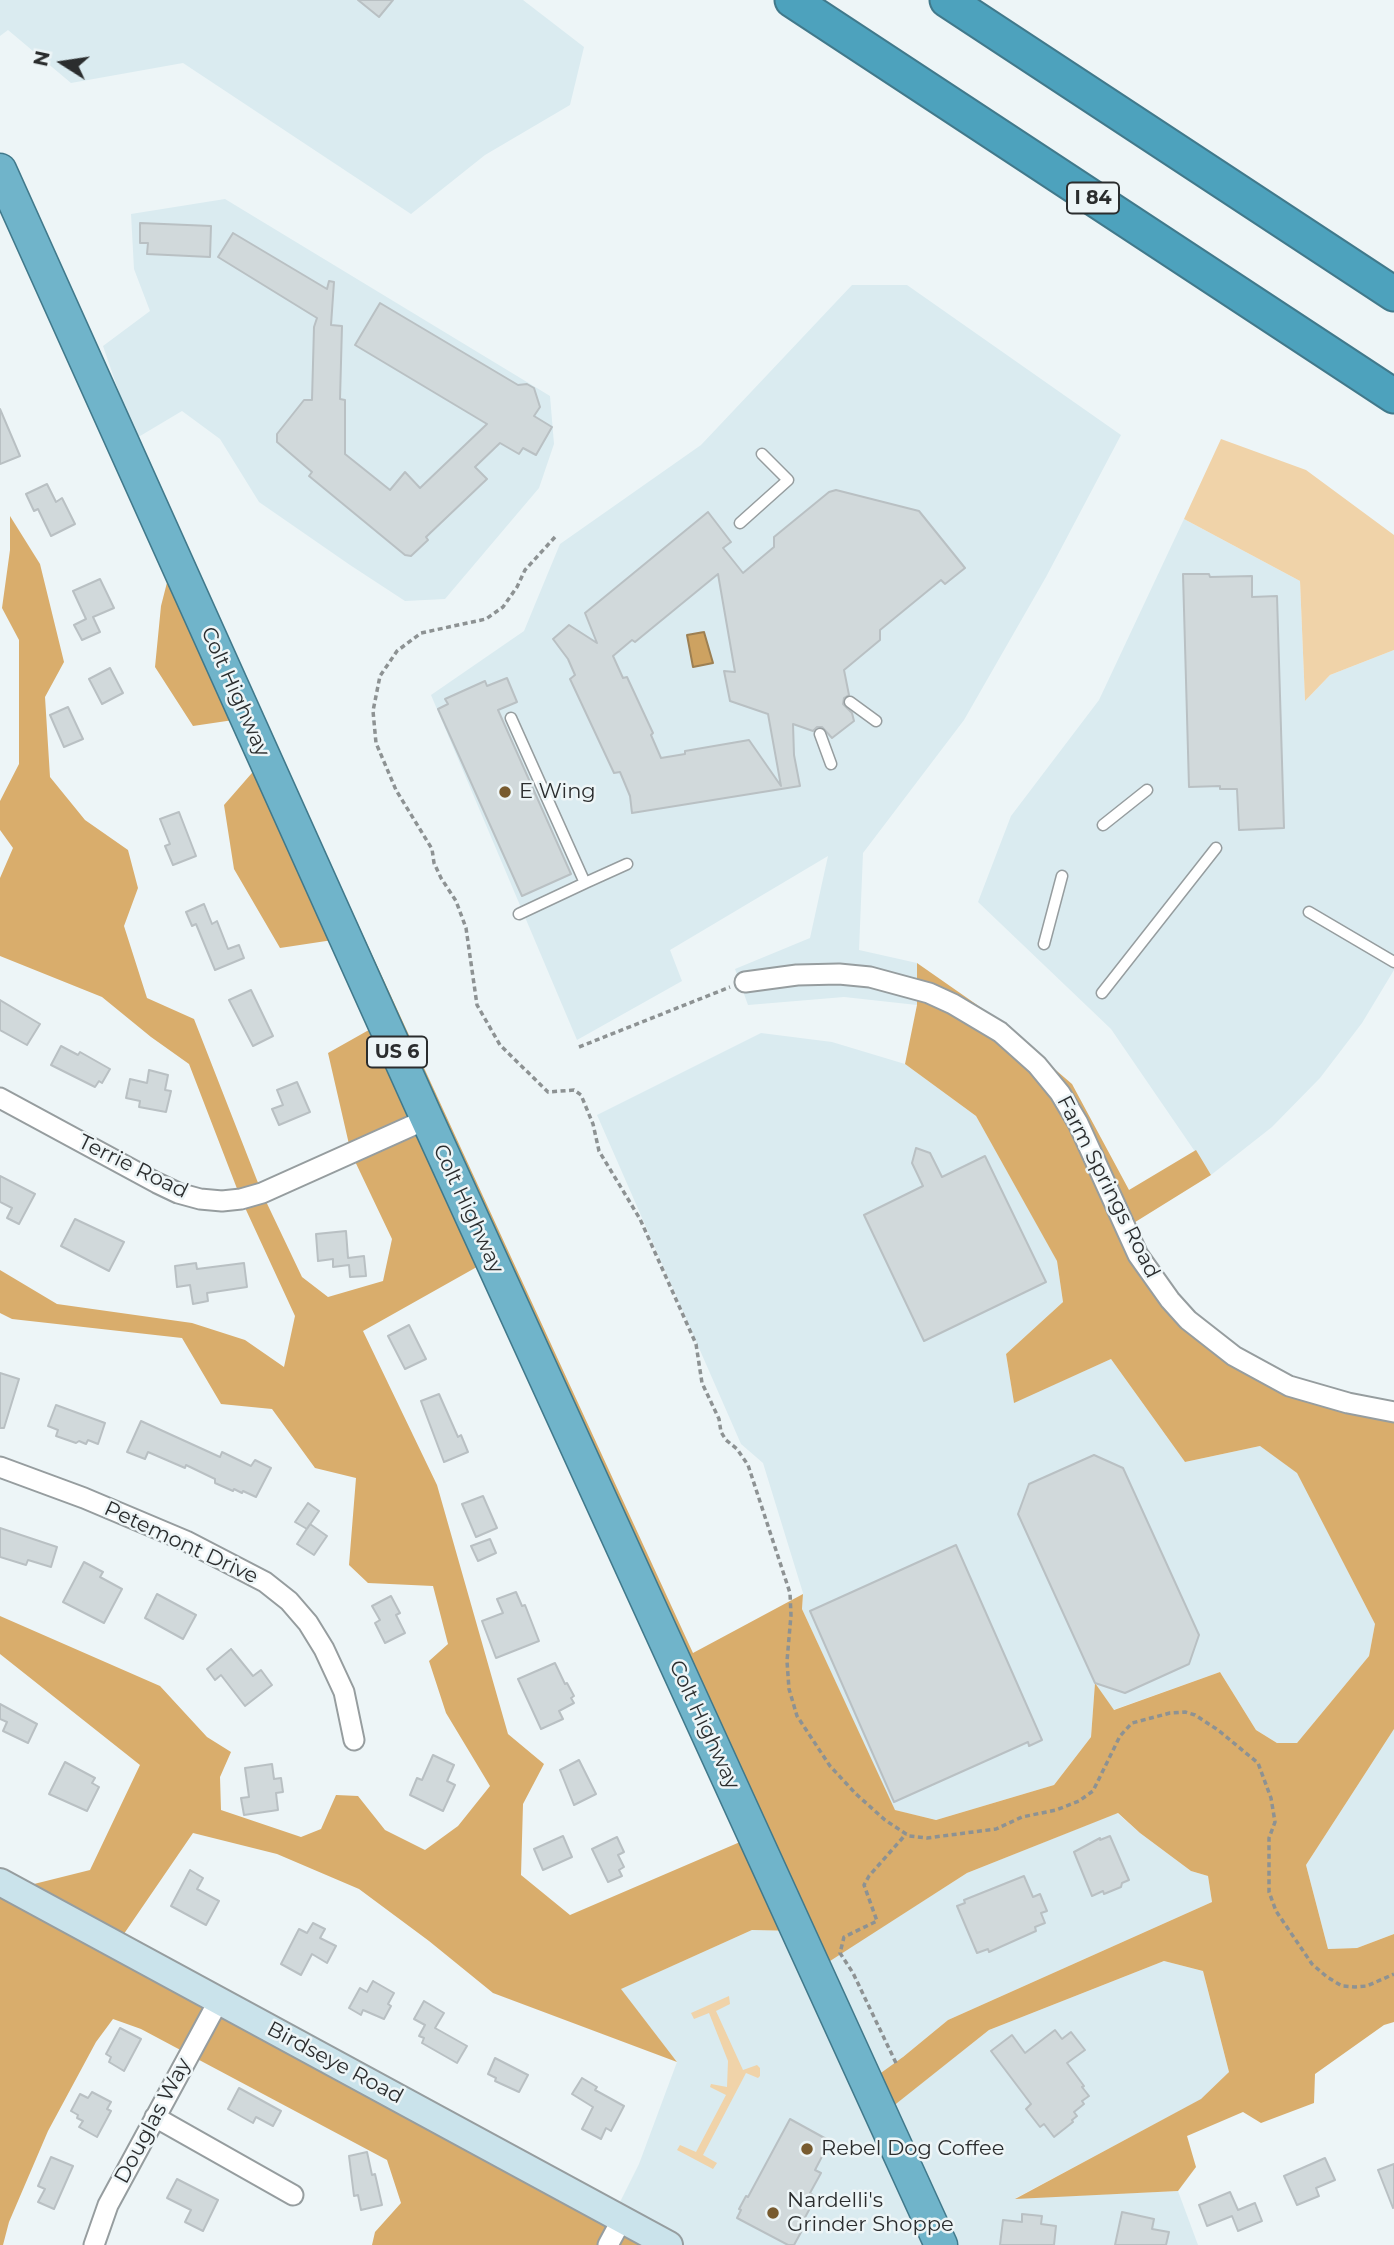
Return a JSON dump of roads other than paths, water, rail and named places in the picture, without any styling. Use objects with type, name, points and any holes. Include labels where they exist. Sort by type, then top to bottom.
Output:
[{"type":"highway","name":"I 84","points":[[792,0],[1394,396]]},
{"type":"highway","points":[[947,0],[1394,294]]},
{"type":"highway","name":"Colt Highway","points":[[0,170],[427,1119],[941,2245]]},
{"type":"main road","name":"Birdseye Road","points":[[0,1882],[669,2245]]},
{"type":"street","name":"Farm Springs Road","points":[[745,982],[797,975],[839,974],[870,977],[929,993],[1000,1032],[1037,1065],[1060,1093],[1078,1123],[1138,1255],[1188,1320],[1234,1356],[1289,1386],[1348,1403],[1394,1412]]},
{"type":"street","name":"Terrie Road","points":[[0,1098],[157,1184],[200,1199],[222,1201],[262,1193],[427,1119]]},
{"type":"street","name":"Petemont Drive","points":[[0,1467],[187,1541],[265,1582],[289,1601],[324,1648],[344,1692],[354,1740]]},
{"type":"street","name":"Douglas Way","points":[[94,2245],[108,2205],[219,2000]]},
{"type":"street","points":[[155,2117],[293,2195]]},
{"type":"street","points":[[608,2245],[622,2219]]},
{"type":"lane","points":[[740,523],[788,480],[762,454]]},
{"type":"lane","points":[[850,702],[876,721]]},
{"type":"lane","points":[[511,718],[585,883]]},
{"type":"lane","points":[[821,734],[831,764]]},
{"type":"lane","points":[[1103,825],[1147,790]]},
{"type":"lane","points":[[1102,993],[1216,848]]},
{"type":"lane","points":[[519,914],[627,863]]},
{"type":"lane","points":[[1044,944],[1062,876]]},
{"type":"lane","points":[[1309,912],[1394,962]]},
{"type":"place","name":"E Wing","points":[[505,792]]},
{"type":"place","name":"Rebel Dog Coffee","points":[[807,2149]]},
{"type":"place","name":"Nardelli's Grinder Shoppe","points":[[773,2213]]}]
